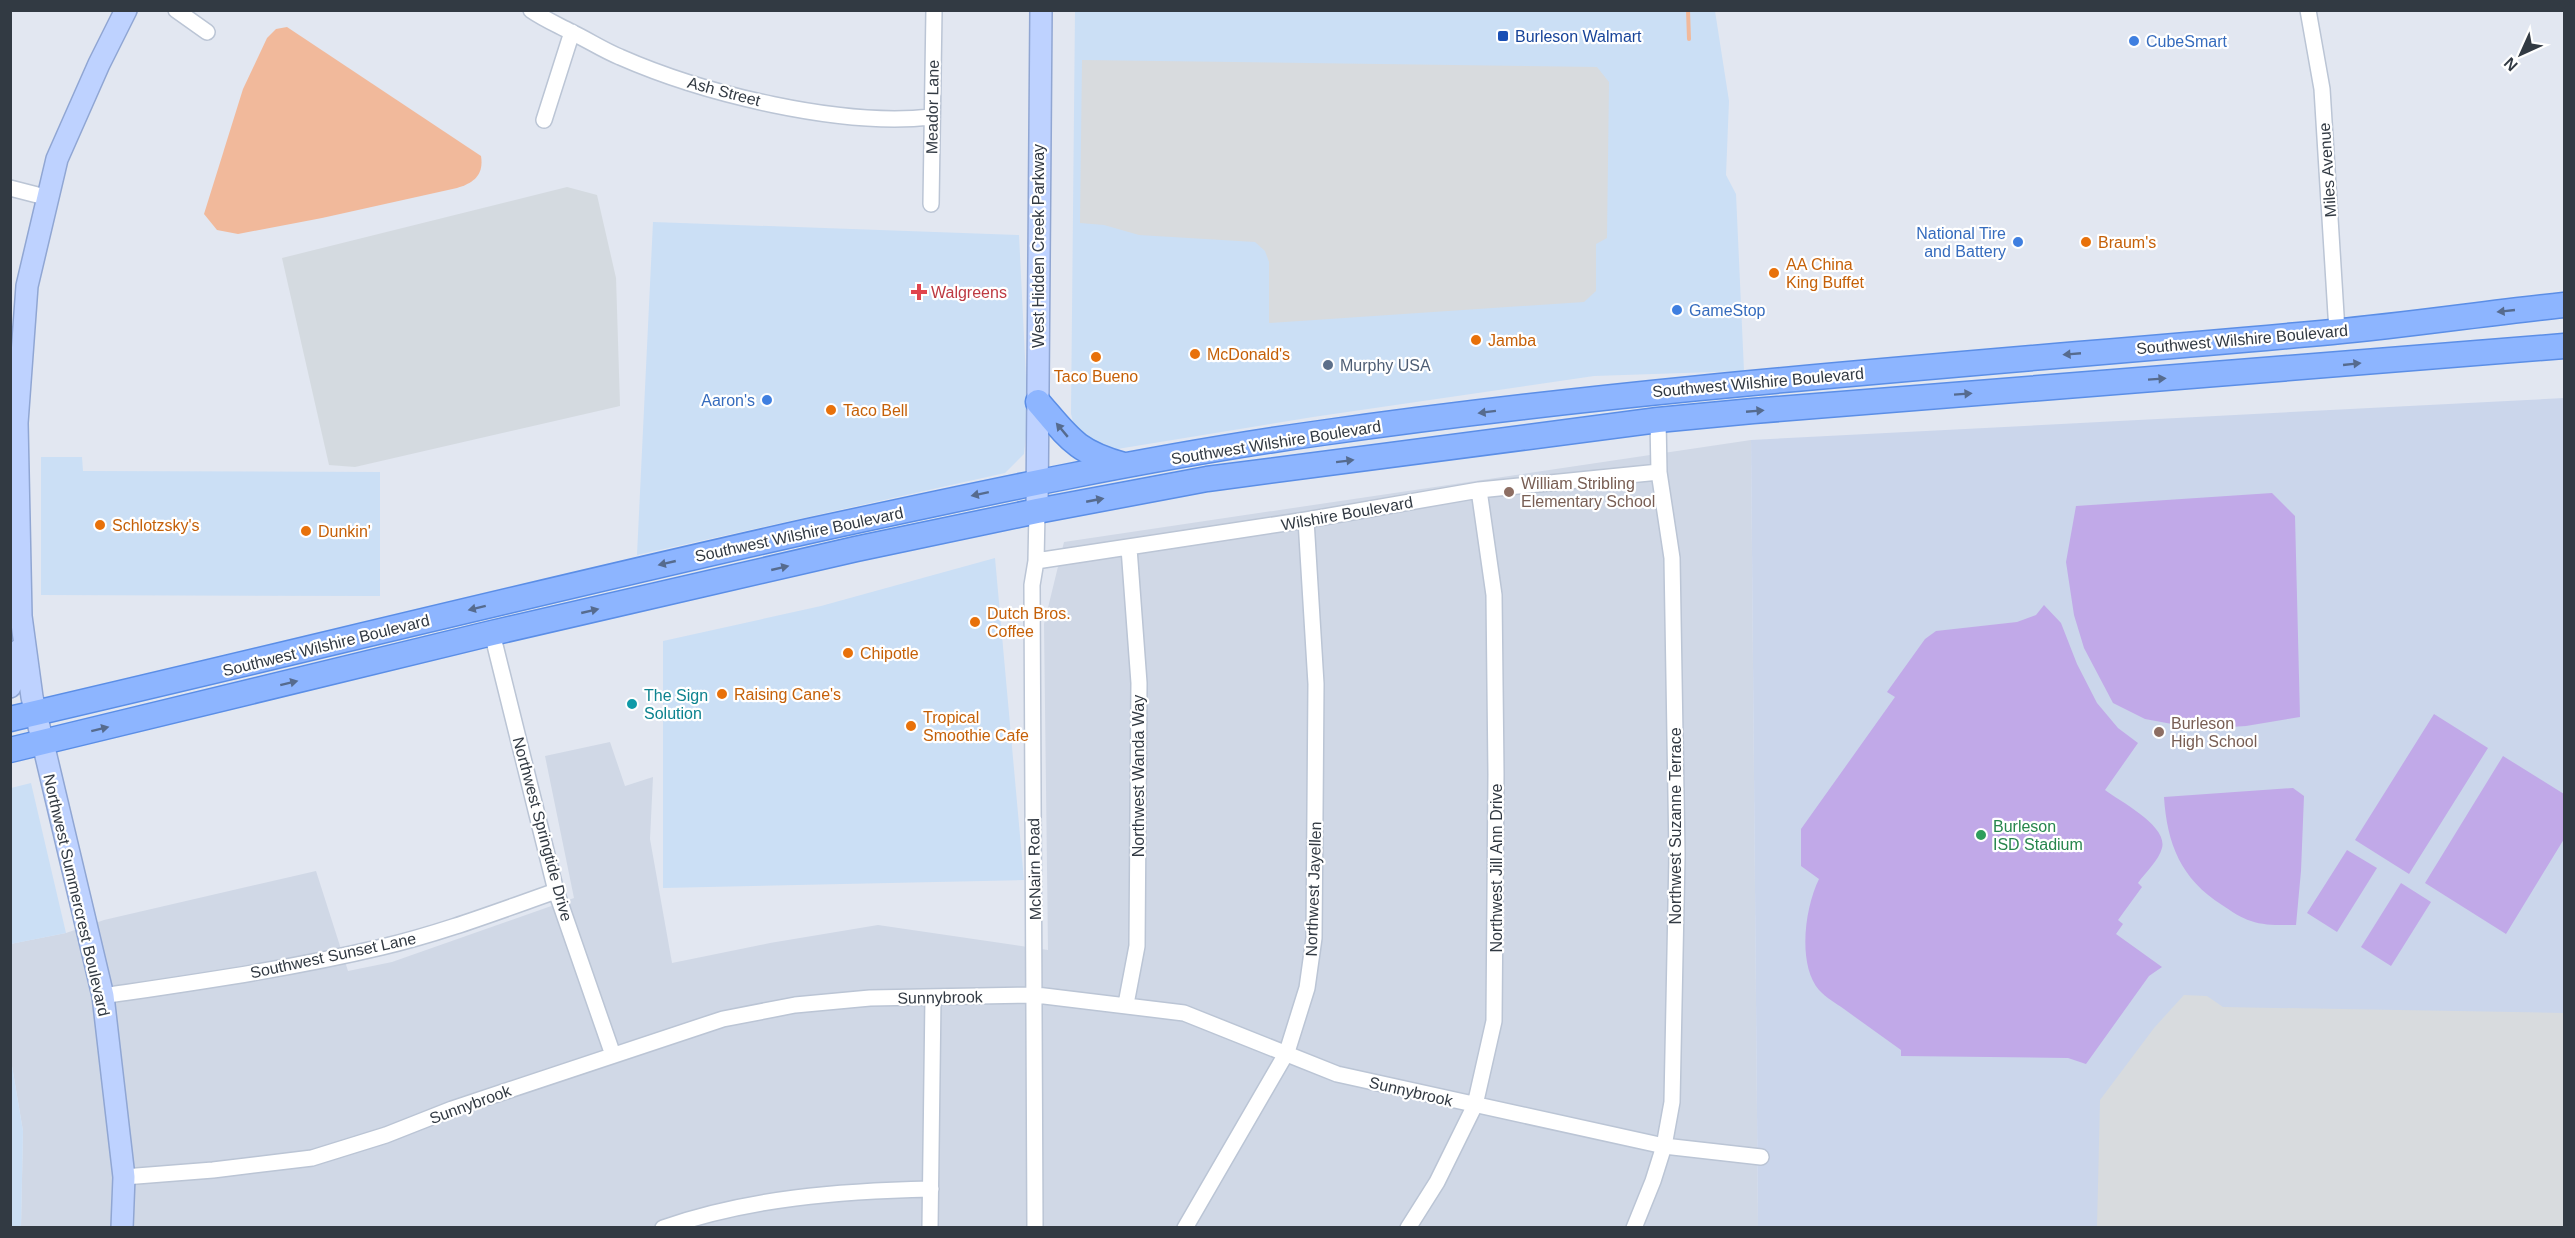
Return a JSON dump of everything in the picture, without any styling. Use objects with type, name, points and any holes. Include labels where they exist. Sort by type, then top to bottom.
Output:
[{"type":"main road","name":"Southwest Wilshire Boulevard","points":[[10,719],[686,558],[1037,482],[1317,433],[1608,396],[2337,332],[2565,305]]},
{"type":"main road","name":"Southwest Wilshire Boulevard","points":[[10,750],[492,633],[856,549],[1037,511],[1207,479],[1658,420],[2565,346]]},
{"type":"main road","points":[[1902,369],[1905,399]]},
{"type":"main road","points":[[1490,442],[1514,423],[1595,414],[1605,407],[1608,396]]},
{"type":"main road","points":[[1038,402],[1074,443],[1102,459],[1130,466]]},
{"type":"street","points":[[10,687],[17,664],[17,423],[27,286],[61,149],[126,10]]},
{"type":"street","points":[[176,10],[207,32]]},
{"type":"street","name":"Ash Street","points":[[531,10],[619,57],[702,87],[766,103],[830,114],[898,121],[932,117]]},
{"type":"street","name":"Meador Lane","points":[[932,204],[933,10]]},
{"type":"street","name":"West Hidden Creek Parkway","points":[[1037,511],[1037,248],[1041,10]]},
{"type":"street","name":"Miles Avenue","points":[[2308,10],[2322,89],[2337,332]]},
{"type":"street","points":[[544,120],[572,32]]},
{"type":"street","points":[[10,188],[49,198]]},
{"type":"street","name":"Northwest Suzanne Terrace","points":[[1634,1227],[1653,1181],[1664,1146],[1672,1102],[1677,855],[1672,558],[1659,472],[1658,420]]},
{"type":"street","name":"Wilshire Boulevard","points":[[1036,561],[1306,520],[1479,490],[1659,472]]},
{"type":"street","name":"Northwest Jill Ann Drive","points":[[1408,1227],[1437,1182],[1474,1105],[1494,1021],[1496,916],[1494,595],[1479,490]]},
{"type":"street","name":"McNairn Road","points":[[1035,1227],[1036,995],[1032,585],[1036,561],[1037,511]]},
{"type":"street","name":"Northwest Jayellen","points":[[1185,1227],[1287,1052],[1307,988],[1314,938],[1316,684],[1306,520]]},
{"type":"street","name":"Northwest Wanda Way","points":[[1126,1005],[1137,946],[1138,683],[1129,548]]},
{"type":"street","name":"Northwest Summercrest Boulevard","points":[[18,621],[36,713],[103,996],[123,1177],[122,1227]]},
{"type":"street","name":"Northwest Springtide Drive","points":[[492,633],[556,891],[613,1055]]},
{"type":"street","name":"Southwest Sunset Lane","points":[[103,996],[252,974],[383,947],[469,922],[556,891]]},
{"type":"street","name":"Sunnybrook","points":[[123,1177],[213,1170],[312,1158],[386,1135],[452,1109],[723,1019],[795,1005],[870,998],[1036,995],[1184,1013],[1287,1052],[1337,1074],[1664,1146],[1761,1157]]},
{"type":"street","points":[[930,1227],[933,997]]},
{"type":"street","points":[[663,1227],[691,1218],[773,1200],[865,1191],[931,1189]]},
{"type":"shaded area","points":[[1075,11],[1715,11],[1729,101],[1726,175],[1736,194],[1744,371],[1594,376],[1313,417],[1105,451],[1076,433],[1071,414]]},
{"type":"shaded area","points":[[287,27],[481,156],[481,168],[473,181],[457,188],[322,218],[238,234],[217,230],[204,214],[243,89],[267,38],[276,29]]},
{"type":"shaded area","points":[[1082,60],[1597,67],[1609,82],[1607,238],[1596,244],[1596,291],[1584,302],[1269,323],[1269,262],[1265,251],[1255,242],[1139,235],[1104,225],[1080,223]]},
{"type":"shaded area","points":[[567,187],[597,195],[616,278],[620,406],[355,467],[329,465],[282,258]]},
{"type":"shaded area","points":[[653,222],[1019,235],[1028,418],[1024,454],[1005,473],[637,555]]},
{"type":"shaded area","name":"Burleson High School","points":[[2564,398],[2564,1227],[1758,1227],[1751,440]]},
{"type":"shaded area","points":[[1751,440],[1758,1227],[21,1227],[23,1131],[11,1060],[10,944],[66,933],[104,920],[316,871],[348,971],[392,962],[574,898],[545,756],[610,742],[625,786],[653,777],[650,839],[672,963],[770,943],[878,925],[1048,950],[1044,624],[1064,542]]},
{"type":"shaded area","points":[[41,457],[82,457],[83,471],[380,472],[380,596],[41,595]]},
{"type":"shaded area","points":[[2272,493],[2295,516],[2300,717],[2246,726],[2199,729],[2145,719],[2113,703],[2084,648],[2074,615],[2066,562],[2076,506]]},
{"type":"shaded area","points":[[995,558],[1024,880],[663,888],[663,641],[821,606]]},
{"type":"shaded area","name":"Burleson ISD Stadium","points":[[2044,605],[2061,623],[2077,664],[2097,703],[2118,728],[2138,743],[2105,790],[2151,823],[2162,840],[2162,848],[2155,862],[2138,883],[2142,887],[2118,920],[2123,924],[2116,934],[2162,967],[2149,976],[2086,1064],[2068,1058],[1901,1056],[1901,1050],[1825,996],[1812,979],[1806,951],[1807,920],[1819,879],[1801,866],[1801,829],[1895,697],[1887,692],[1925,639],[1936,631],[2017,622],[2036,615]]},
{"type":"shaded area","points":[[2434,714],[2488,748],[2409,874],[2355,840]]},
{"type":"shaded area","points":[[2503,756],[2564,794],[2564,839],[2506,934],[2425,883]]},
{"type":"shaded area","points":[[31,783],[66,933],[11,944],[11,788]]},
{"type":"shaded area","points":[[2293,788],[2304,796],[2296,925],[2256,923],[2236,914],[2208,895],[2186,872],[2173,845],[2164,797]]},
{"type":"shaded area","points":[[2347,850],[2377,868],[2337,932],[2307,913]]},
{"type":"shaded area","points":[[2401,883],[2431,902],[2391,966],[2361,947]]},
{"type":"shaded area","points":[[2184,995],[2207,996],[2223,1007],[2564,1013],[2564,1227],[2097,1227],[2100,1100],[2154,1028]]},
{"type":"shaded area","points":[[11,1060],[23,1131],[21,1227],[11,1227]]},
{"type":"waterway","points":[[1688,10],[1689,39]]},
{"type":"place","name":"Burleson Walmart","points":[[1503,36]]},
{"type":"place","name":"CubeSmart","points":[[2134,41]]},
{"type":"place","name":"National Tire and Battery","points":[[2018,242]]},
{"type":"place","name":"Braum's","points":[[2086,242]]},
{"type":"place","name":"AA China King Buffet","points":[[1774,273]]},
{"type":"place","name":"Walgreens","points":[[919,292]]},
{"type":"place","name":"GameStop","points":[[1677,310]]},
{"type":"place","name":"Jamba","points":[[1476,340]]},
{"type":"place","name":"McDonald's","points":[[1195,354]]},
{"type":"place","name":"Taco Bueno","points":[[1096,357]]},
{"type":"place","name":"Murphy USA","points":[[1328,365]]},
{"type":"place","name":"Aaron's","points":[[767,400]]},
{"type":"place","name":"Taco Bell","points":[[831,410]]},
{"type":"place","name":"William Stribling Elementary School","points":[[1509,492]]},
{"type":"place","name":"Schlotzsky's","points":[[100,525]]},
{"type":"place","name":"Dunkin'","points":[[306,531]]},
{"type":"place","name":"Dutch Bros. Coffee","points":[[975,622]]},
{"type":"place","name":"Chipotle","points":[[848,653]]},
{"type":"place","name":"Raising Cane's","points":[[722,694]]},
{"type":"place","name":"The Sign Solution","points":[[632,704]]},
{"type":"place","name":"Tropical Smoothie Cafe","points":[[911,726]]},
{"type":"place","name":"Burleson High School","points":[[2159,732]]},
{"type":"place","name":"Burleson ISD Stadium","points":[[1981,835]]}]
